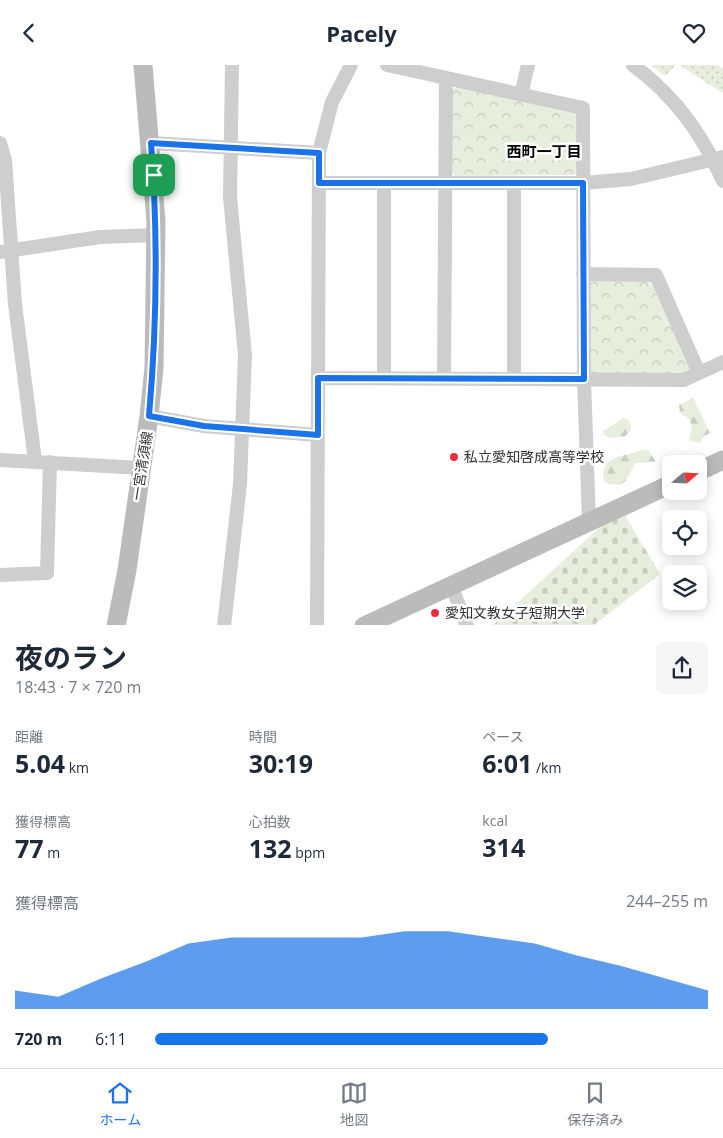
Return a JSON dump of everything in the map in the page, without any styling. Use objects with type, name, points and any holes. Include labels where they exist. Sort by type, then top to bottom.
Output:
[{"type":"main road","name":"一宮清須線","points":[[116,625],[149,416],[155,332],[156,235],[151,143],[143,65]]},
{"type":"main road","points":[[708,467],[723,460]]},
{"type":"main road","points":[[364,625],[662,488]]},
{"type":"street","points":[[224,625],[240,485],[245,355],[230,197],[232,65]]},
{"type":"street","points":[[317,625],[319,153],[332,102],[351,65]]},
{"type":"street","points":[[387,65],[583,108],[584,379],[588,522]]},
{"type":"street","points":[[521,95],[528,65]]},
{"type":"street","points":[[633,65],[676,103],[718,158],[723,181]]},
{"type":"street","points":[[444,379],[446,79]]},
{"type":"street","points":[[0,143],[5,160],[5,251],[15,304],[35,461]]},
{"type":"street","points":[[151,143],[319,153]]},
{"type":"street","points":[[319,183],[583,183],[631,179],[718,158]]},
{"type":"street","points":[[384,183],[384,378]]},
{"type":"street","points":[[514,183],[514,379]]},
{"type":"street","points":[[5,251],[100,237],[156,235]]},
{"type":"street","points":[[583,274],[656,275],[699,373]]},
{"type":"street","points":[[318,378],[684,380],[723,362]]},
{"type":"street","points":[[149,416],[204,426],[318,435]]},
{"type":"street","points":[[0,459],[141,468]]},
{"type":"street","points":[[0,575],[46,573],[50,462]]},
{"type":"street","points":[[451,585],[467,625]]},
{"type":"green space","points":[[651,65],[676,65],[665,76]]},
{"type":"green space","points":[[679,65],[718,65],[723,69],[723,93]]},
{"type":"green space","points":[[457,86],[575,112],[578,116],[578,172],[574,175],[455,176],[452,172],[452,91]]},
{"type":"green space","points":[[594,280],[647,281],[652,283],[690,368],[688,372],[683,374],[593,374],[589,369],[589,284]]},
{"type":"green space","points":[[693,398],[710,433],[704,436],[700,443],[689,440],[692,428],[690,420],[680,413],[679,405]]},
{"type":"green space","points":[[624,418],[629,420],[631,428],[624,437],[610,438],[604,435],[603,431]]},
{"type":"green space","points":[[648,450],[656,462],[635,463],[627,479],[621,485],[608,484],[604,481],[603,472],[609,462],[614,458]]},
{"type":"green space","points":[[625,515],[660,574],[594,625],[493,625],[600,527]]},
{"type":"place","name":"私立愛知啓成高等学校","points":[[454,457]]},
{"type":"place","name":"愛知文教女子短期大学","points":[[435,613]]},
{"type":"district","name":"西町一丁目","points":[[544,152]]},
{"type":"route","points":[[151,143],[319,153],[319,183],[583,183],[584,379],[318,378],[318,435],[204,426],[149,416],[155,332],[156,221],[154,175],[151,143]]}]
